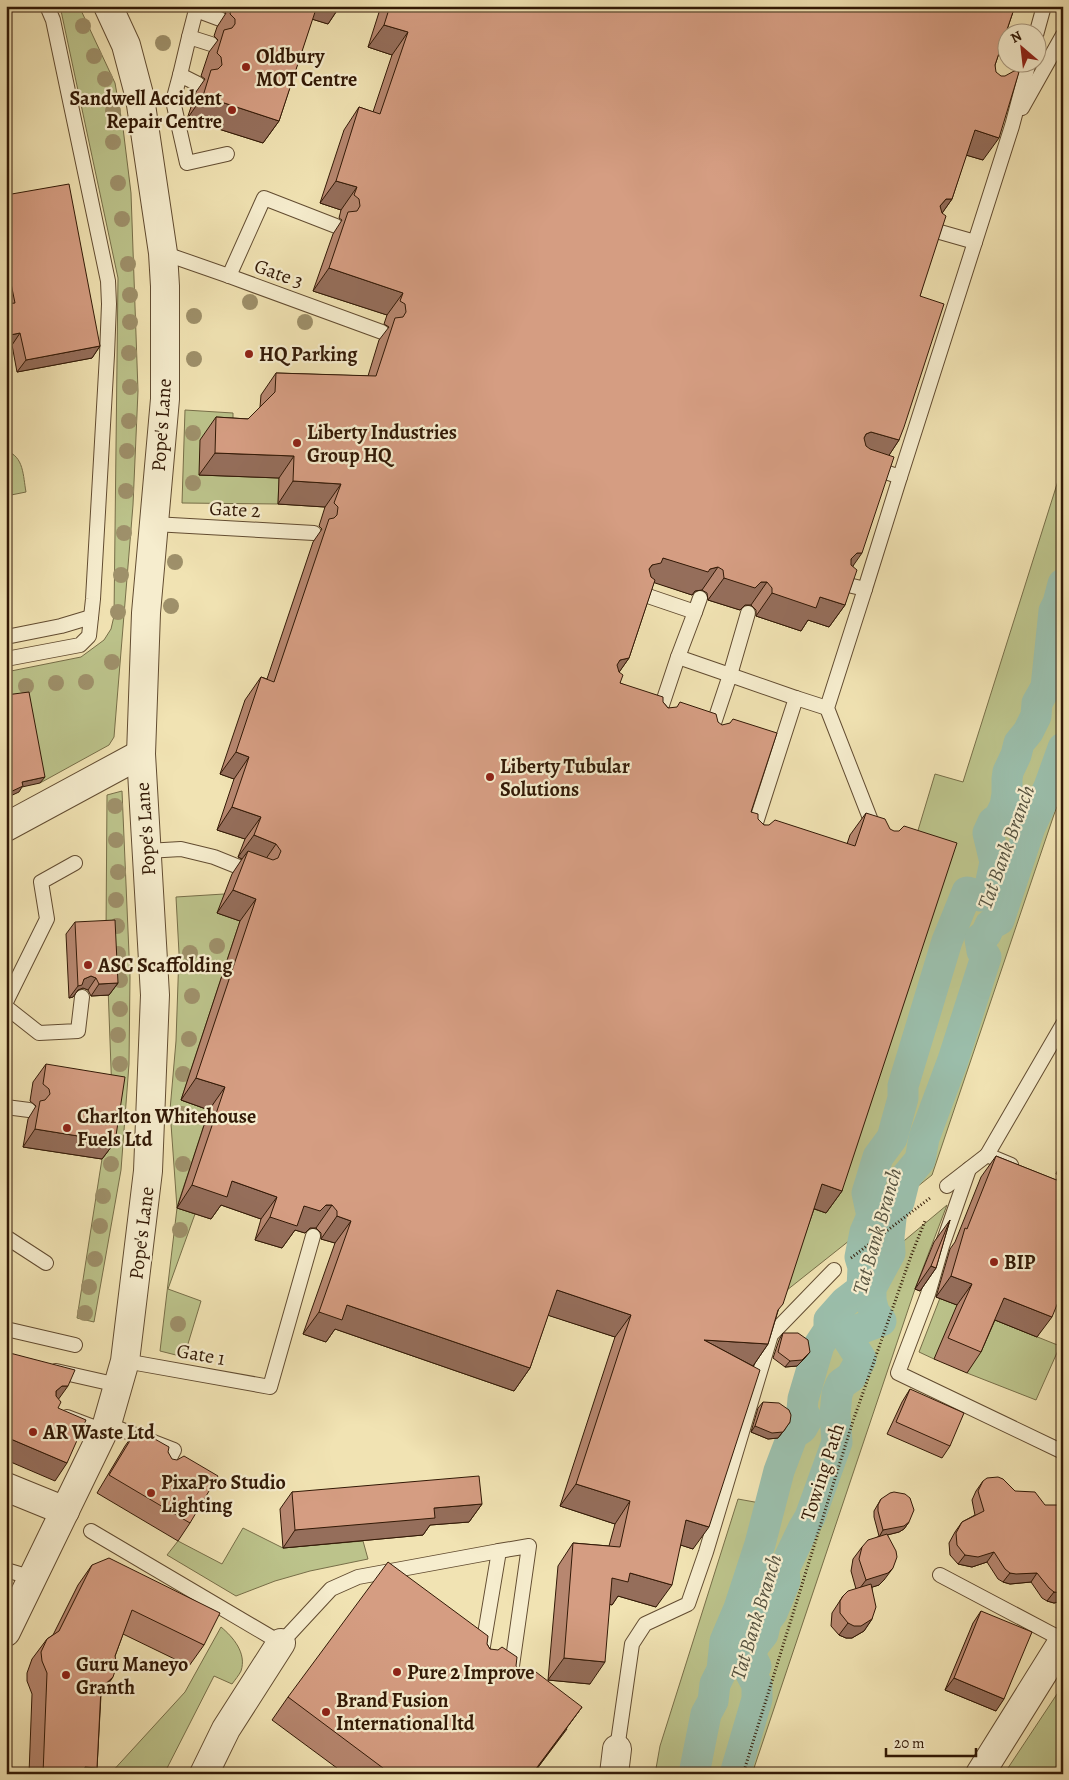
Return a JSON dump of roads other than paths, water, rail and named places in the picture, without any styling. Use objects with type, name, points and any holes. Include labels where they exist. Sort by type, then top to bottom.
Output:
[{"type":"street","name":"Pope's Lane","points":[[6,1632],[106,1428],[122,1373],[148,1171],[155,995],[141,754],[146,612],[165,399],[165,286],[140,98],[126,45],[108,6]]},
{"type":"street","points":[[6,827],[141,754]]},
{"type":"street","points":[[6,1486],[65,1511]]},
{"type":"street","points":[[980,1774],[1063,1640]]},
{"type":"street","points":[[204,1774],[226,1729],[281,1643]]},
{"type":"lane","points":[[6,659],[80,645],[89,636],[105,399],[109,304],[108,281],[53,20],[47,6]]},
{"type":"lane","points":[[1040,22],[1044,6]]},
{"type":"lane","points":[[220,19],[196,8],[173,101],[187,163],[227,154]]},
{"type":"lane","points":[[1012,126],[1063,35]]},
{"type":"lane","points":[[189,36],[211,44]]},
{"type":"lane","points":[[880,845],[827,708],[1012,126],[1025,72]]},
{"type":"lane","points":[[180,75],[198,84]]},
{"type":"lane","points":[[229,276],[264,198],[336,226]]},
{"type":"lane","points":[[933,230],[975,242]]},
{"type":"lane","name":"Gate 3","points":[[162,253],[382,332]]},
{"type":"lane","points":[[857,463],[900,477]]},
{"type":"lane","name":"Gate 2","points":[[154,524],[314,533]]},
{"type":"lane","points":[[844,584],[865,589]]},
{"type":"lane","points":[[642,594],[695,612]]},
{"type":"lane","points":[[656,722],[700,598]]},
{"type":"lane","points":[[709,739],[748,613]]},
{"type":"lane","points":[[6,637],[61,626],[91,617]]},
{"type":"lane","points":[[678,657],[827,708]]},
{"type":"lane","points":[[636,697],[662,705]]},
{"type":"lane","points":[[751,839],[796,698]]},
{"type":"lane","points":[[147,851],[181,849],[214,858],[257,874]]},
{"type":"lane","points":[[6,1002],[47,919],[41,882],[75,863]]},
{"type":"lane","points":[[6,1007],[39,1033],[78,1031],[82,997]]},
{"type":"lane","points":[[947,1186],[987,1154],[1063,1024]]},
{"type":"lane","points":[[6,1107],[29,1110]]},
{"type":"lane","points":[[987,1154],[1021,1169]]},
{"type":"lane","points":[[969,1169],[942,1246],[928,1294],[898,1372],[1063,1452]]},
{"type":"lane","name":"Gate 1","points":[[41,1368],[122,1373],[270,1387],[313,1236]]},
{"type":"lane","points":[[6,1237],[46,1263]]},
{"type":"lane","points":[[616,1762],[632,1644],[645,1624],[688,1604],[706,1552],[771,1335],[834,1270]]},
{"type":"lane","points":[[6,1329],[75,1345]]},
{"type":"lane","points":[[52,1412],[174,1450],[164,1469]]},
{"type":"lane","points":[[91,1531],[281,1643],[331,1589],[358,1577],[529,1546],[509,1686]]},
{"type":"lane","points":[[480,1664],[499,1551]]},
{"type":"lane","points":[[6,1570],[32,1578]]},
{"type":"lane","points":[[940,1575],[1063,1640]]},
{"type":"waterway","name":"Tat Bank Branch","points":[[694,1774],[706,1714],[713,1701],[715,1684],[722,1670],[725,1641],[739,1608],[760,1544],[779,1471],[793,1434],[802,1428],[807,1419],[802,1410],[803,1399],[819,1345],[829,1330],[829,1320],[845,1302],[862,1289],[863,1267],[860,1257],[865,1232],[872,1216],[867,1193],[878,1157],[892,1138],[903,1098],[903,1086],[947,941],[967,892],[981,896],[990,886],[995,862],[988,833],[993,822],[999,818],[1005,806],[1008,772],[1019,743],[1028,732],[1036,716],[1037,703],[1046,687],[1054,611],[1063,584]]},
{"type":"waterway","name":"Tat Bank Branch","points":[[735,1774],[757,1699],[757,1685],[750,1672],[756,1666],[750,1654],[763,1634],[766,1621],[772,1613],[779,1596],[785,1581],[784,1569],[810,1517],[837,1442],[835,1414],[837,1394],[841,1384],[851,1377],[861,1359],[846,1336],[852,1336],[857,1330],[881,1321],[874,1312],[871,1288],[890,1253],[889,1237],[892,1209],[899,1202],[905,1178],[920,1160],[924,1138],[953,1060],[986,957],[982,951],[980,939],[986,934],[990,925],[999,920],[1030,827],[1049,787],[1063,748]]},
{"type":"place","name":"Oldbury MOT Centre","points":[[246,67]]},
{"type":"place","name":"Sandwell Accident Repair Centre","points":[[232,110]]},
{"type":"place","name":"HQ Parking","points":[[249,354]]},
{"type":"place","name":"Liberty Industries Group HQ","points":[[297,443]]},
{"type":"place","name":"Liberty Tubular Solutions","points":[[490,777]]},
{"type":"place","name":"ASC Scaffolding","points":[[88,965]]},
{"type":"place","name":"Charlton Whitehouse Fuels Ltd","points":[[67,1128]]},
{"type":"place","name":"BIP","points":[[994,1262]]},
{"type":"place","name":"AR Waste Ltd","points":[[33,1432]]},
{"type":"place","name":"PixaPro Studio Lighting","points":[[151,1493]]},
{"type":"place","name":"Pure 2 Improve","points":[[397,1672]]},
{"type":"place","name":"Guru Maneyo Granth","points":[[66,1675]]},
{"type":"place","name":"Brand Fusion International ltd","points":[[326,1712]]}]
